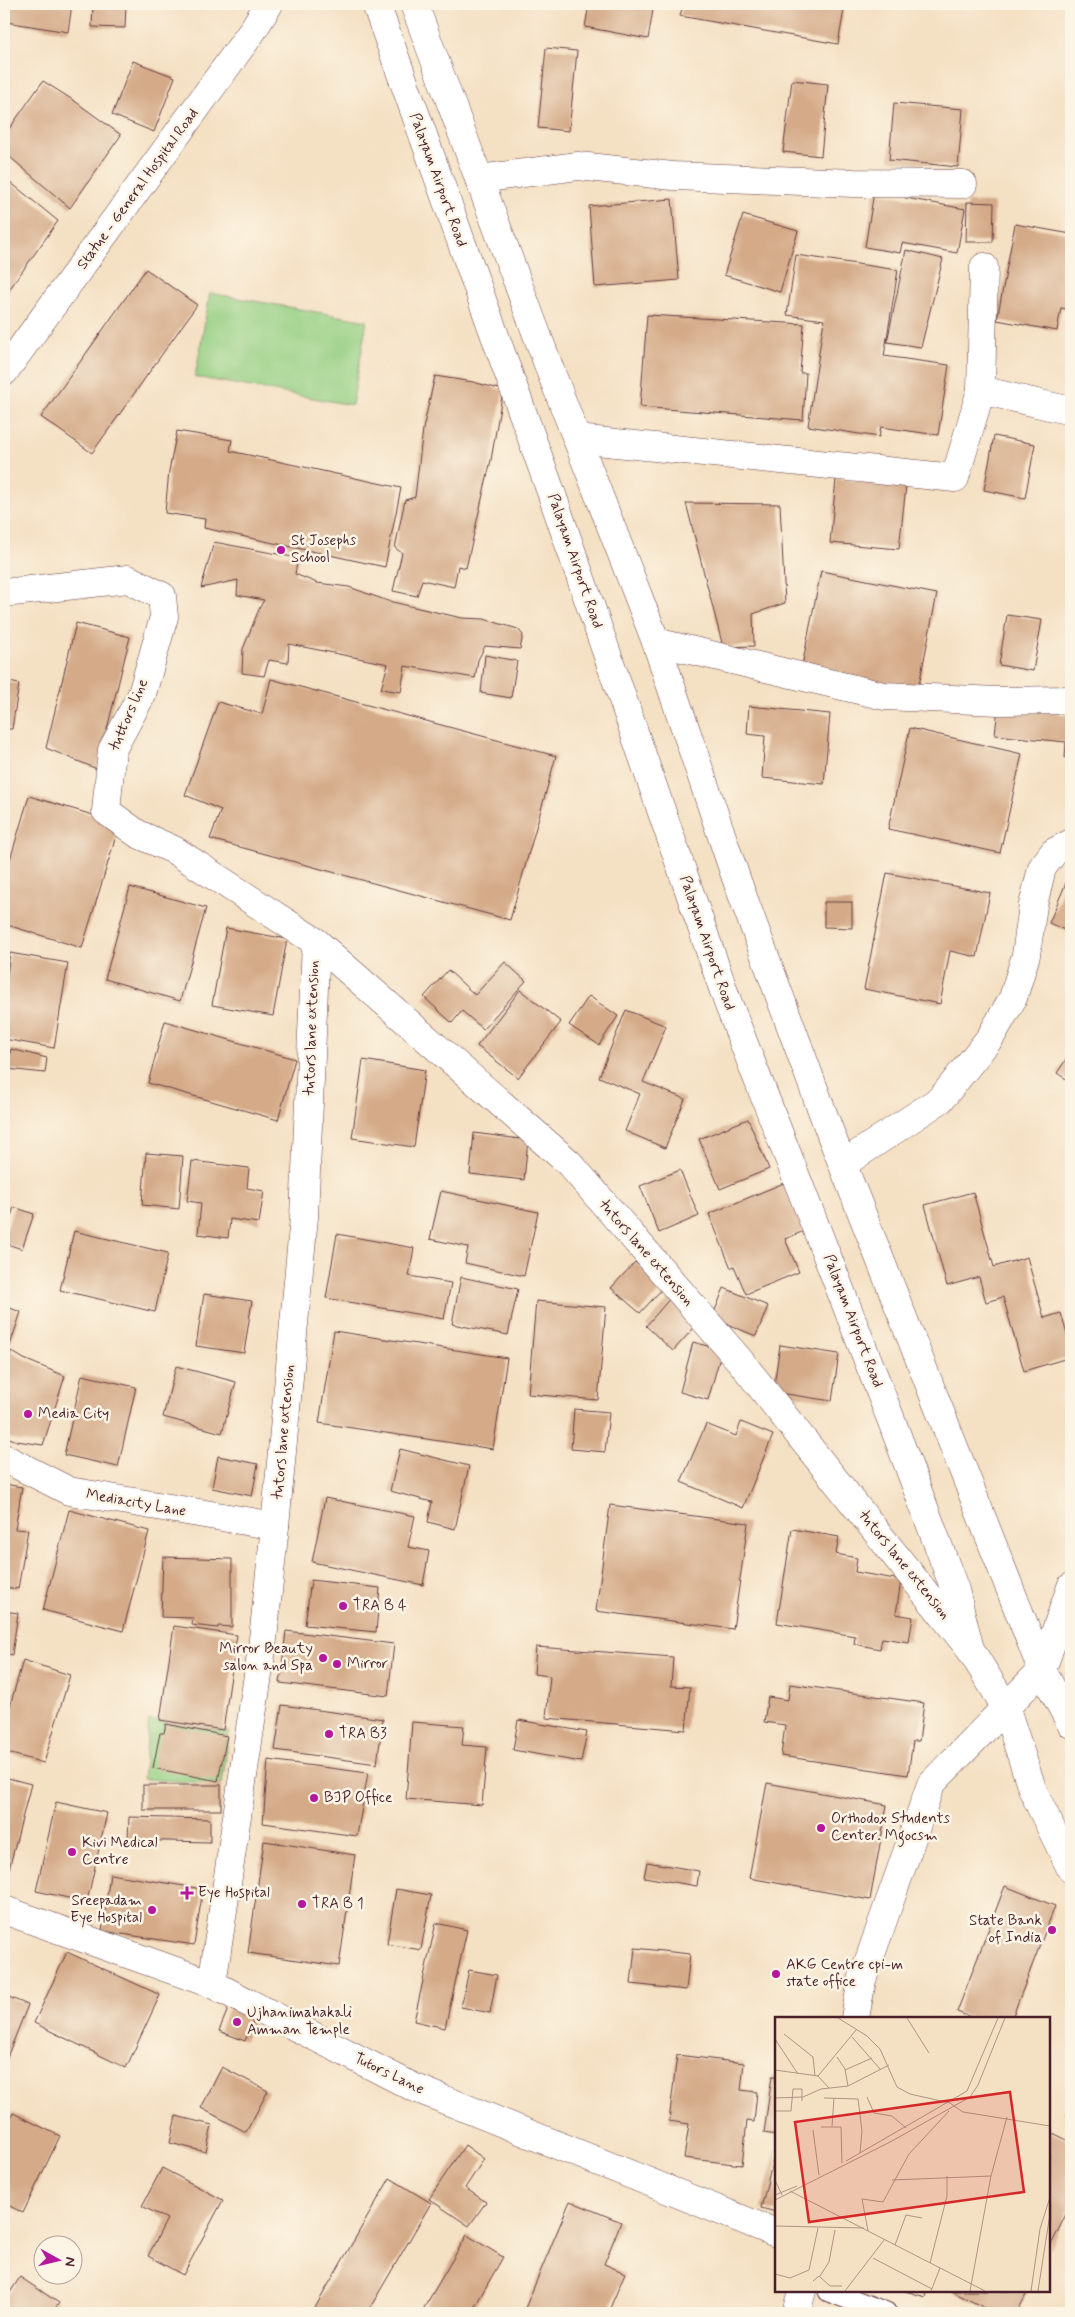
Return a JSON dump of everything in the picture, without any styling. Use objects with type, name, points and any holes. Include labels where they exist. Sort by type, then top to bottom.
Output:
[{"type":"street","name":"Statue - General Hospital Road","points":[[4,372],[252,33],[269,4]]},
{"type":"street","name":"Palayam Airport Road","points":[[376,4],[551,492],[728,1003],[910,1469],[955,1590],[970,1649],[1005,1706],[1033,1791],[1071,1868]]},
{"type":"street","points":[[414,4],[576,439],[656,642],[736,878],[842,1164],[1042,1670],[1071,1724]]},
{"type":"street","points":[[479,178],[578,166],[673,176],[854,183],[962,184]]},
{"type":"street","points":[[576,439],[955,478],[981,390],[984,267]]},
{"type":"street","points":[[981,390],[1071,411]]},
{"type":"street","name":"tuttors line","points":[[4,592],[128,579],[162,596],[164,618],[142,694],[112,750],[106,811],[138,834],[174,850],[316,942]]},
{"type":"street","points":[[656,642],[884,696],[998,701],[1071,700]]},
{"type":"street","points":[[842,1164],[940,1099],[990,1038],[1013,998],[1026,954],[1033,905],[1042,868],[1054,852],[1071,843]]},
{"type":"street","name":"tutors lane extension","points":[[316,942],[569,1163],[742,1362],[970,1649]]},
{"type":"street","name":"tutors lane extension","points":[[212,1984],[262,1648],[276,1526],[304,1217],[316,942]]},
{"type":"street","name":"Mediacity Lane","points":[[4,1458],[69,1491],[276,1526]]},
{"type":"street","points":[[855,2017],[862,1980],[931,1784],[1042,1670],[1071,1587]]},
{"type":"street","name":"Tutors Lane","points":[[4,1910],[212,1984],[413,2087],[775,2233]]},
{"type":"street","points":[[796,2313],[802,2292]]},
{"type":"lane","points":[[832,2292],[886,2313]]},
{"type":"green space","points":[[210,293],[367,321],[352,405],[195,377]]},
{"type":"green space","points":[[149,1720],[229,1732],[222,1784],[143,1779]]},
{"type":"building","points":[[9,4],[72,4],[68,32],[6,22]]},
{"type":"building","points":[[93,4],[126,4],[125,28],[92,27]]},
{"type":"building","points":[[589,4],[654,4],[648,39],[585,27]]},
{"type":"building","points":[[683,4],[845,4],[838,44],[680,16]]},
{"type":"building","points":[[546,48],[577,51],[569,131],[538,128]]},
{"type":"building","points":[[133,61],[175,77],[154,132],[112,115]]},
{"type":"building","points":[[792,80],[828,84],[821,156],[783,152]]},
{"type":"building","points":[[43,81],[76,102],[121,135],[70,208],[4,152],[4,136]]},
{"type":"building","points":[[894,103],[963,109],[958,167],[889,160]]},
{"type":"building","points":[[4,177],[58,221],[4,297]]},
{"type":"building","points":[[874,192],[965,209],[957,253],[902,243],[900,253],[865,247]]},
{"type":"building","points":[[672,199],[679,280],[595,287],[589,206]]},
{"type":"building","points":[[967,202],[994,203],[993,242],[966,242]]},
{"type":"building","points":[[743,215],[798,231],[780,292],[724,275]]},
{"type":"building","points":[[1015,224],[1071,234],[1071,310],[1061,308],[1057,331],[997,320]]},
{"type":"building","points":[[906,250],[943,259],[921,347],[887,342]]},
{"type":"building","points":[[796,255],[898,270],[884,356],[949,365],[938,435],[881,427],[879,437],[808,426],[824,320],[787,315]]},
{"type":"building","points":[[146,269],[197,305],[92,453],[41,417]]},
{"type":"building","points":[[647,315],[804,324],[800,373],[806,373],[803,420],[640,407]]},
{"type":"building","points":[[435,376],[473,382],[503,390],[491,460],[466,568],[458,566],[454,587],[422,580],[417,596],[393,591],[402,553],[395,548],[405,500],[415,497],[423,429]]},
{"type":"building","points":[[177,431],[232,440],[230,451],[401,488],[385,567],[204,528],[205,519],[165,513],[169,471]]},
{"type":"building","points":[[994,436],[1035,444],[1025,498],[984,490]]},
{"type":"building","points":[[836,479],[906,486],[899,549],[830,543]]},
{"type":"building","points":[[686,503],[780,504],[785,603],[753,614],[754,646],[723,647]]},
{"type":"building","points":[[214,542],[298,558],[295,574],[317,583],[349,587],[388,601],[462,618],[484,619],[518,629],[523,635],[520,649],[485,646],[478,660],[475,678],[405,666],[401,692],[381,689],[388,664],[289,644],[288,663],[269,660],[264,676],[242,673],[243,649],[264,600],[237,595],[238,580],[201,588]]},
{"type":"building","points":[[821,571],[937,594],[918,690],[802,666]]},
{"type":"building","points":[[1007,615],[1042,620],[1033,671],[999,665]]},
{"type":"building","points":[[76,623],[130,637],[97,769],[46,748]]},
{"type":"building","points":[[485,655],[517,661],[511,698],[481,693]]},
{"type":"building","points":[[271,679],[556,756],[510,920],[210,839],[221,810],[185,795],[218,702],[262,714]]},
{"type":"building","points":[[4,681],[19,684],[12,729],[4,729]]},
{"type":"building","points":[[749,706],[830,714],[824,784],[762,778],[765,736],[747,734]]},
{"type":"building","points":[[998,707],[1071,715],[1071,758],[1065,758],[1066,742],[995,735]]},
{"type":"building","points":[[910,728],[1022,754],[1000,853],[888,829]]},
{"type":"building","points":[[29,796],[120,823],[82,948],[4,924],[4,880]]},
{"type":"building","points":[[1071,871],[1071,933],[1049,923]]},
{"type":"building","points":[[887,873],[990,893],[977,957],[950,951],[940,1004],[864,989]]},
{"type":"building","points":[[130,887],[206,908],[180,1001],[105,979]]},
{"type":"building","points":[[824,902],[852,902],[852,928],[824,927]]},
{"type":"building","points":[[226,928],[287,939],[273,1016],[212,1005]]},
{"type":"building","points":[[10,953],[68,963],[54,1048],[4,1039],[4,982],[6,982]]},
{"type":"building","points":[[505,962],[526,981],[483,1029],[462,1011],[452,1023],[424,997],[448,970],[475,995]]},
{"type":"building","points":[[520,990],[561,1022],[518,1078],[477,1046]]},
{"type":"building","points":[[589,996],[618,1016],[599,1045],[569,1025]]},
{"type":"building","points":[[626,1010],[666,1026],[643,1082],[685,1099],[665,1148],[625,1131],[640,1094],[599,1077]]},
{"type":"building","points":[[165,1021],[295,1059],[278,1120],[148,1083]]},
{"type":"building","points":[[11,1049],[47,1058],[45,1073],[7,1069]]},
{"type":"building","points":[[1071,1052],[1071,1082],[1057,1073]]},
{"type":"building","points":[[363,1060],[425,1070],[414,1147],[352,1138]]},
{"type":"building","points":[[748,1119],[769,1169],[720,1189],[699,1139]]},
{"type":"building","points":[[474,1133],[528,1140],[524,1180],[470,1174]]},
{"type":"building","points":[[146,1153],[183,1156],[179,1209],[142,1205]]},
{"type":"building","points":[[192,1161],[249,1168],[247,1188],[264,1191],[259,1223],[230,1219],[228,1238],[198,1234],[201,1203],[187,1201]]},
{"type":"building","points":[[680,1170],[699,1216],[659,1233],[640,1186]]},
{"type":"building","points":[[791,1180],[811,1228],[785,1239],[799,1272],[746,1294],[734,1266],[731,1268],[709,1214]]},
{"type":"building","points":[[441,1191],[538,1212],[524,1276],[465,1263],[468,1247],[430,1239]]},
{"type":"building","points":[[973,1192],[994,1267],[1027,1257],[1044,1318],[1061,1313],[1071,1349],[1071,1357],[1024,1371],[1003,1297],[986,1302],[979,1277],[947,1286],[925,1205]]},
{"type":"building","points":[[14,1207],[34,1214],[22,1249],[4,1243],[4,1237]]},
{"type":"building","points":[[74,1231],[168,1253],[155,1312],[60,1290]]},
{"type":"building","points":[[337,1234],[414,1248],[409,1276],[451,1283],[444,1319],[326,1298]]},
{"type":"building","points":[[635,1262],[663,1288],[640,1313],[611,1288]]},
{"type":"building","points":[[461,1277],[518,1289],[508,1335],[452,1324]]},
{"type":"building","points":[[724,1288],[768,1306],[756,1336],[712,1318]]},
{"type":"building","points":[[204,1294],[252,1301],[244,1353],[196,1346]]},
{"type":"building","points":[[672,1296],[700,1321],[673,1351],[646,1326]]},
{"type":"building","points":[[536,1301],[606,1307],[598,1400],[528,1394]]},
{"type":"building","points":[[4,1306],[21,1312],[4,1363]]},
{"type":"building","points":[[334,1331],[507,1358],[493,1449],[319,1423]]},
{"type":"building","points":[[693,1342],[722,1350],[708,1400],[680,1392]]},
{"type":"building","points":[[780,1345],[839,1354],[832,1401],[773,1392]]},
{"type":"building","name":"Media City","points":[[11,1351],[24,1359],[65,1376],[43,1445],[17,1441],[4,1436],[4,1377]]},
{"type":"building","points":[[176,1366],[236,1382],[222,1433],[163,1417]]},
{"type":"building","points":[[82,1375],[136,1387],[118,1467],[64,1455]]},
{"type":"building","points":[[574,1409],[609,1412],[605,1452],[571,1449]]},
{"type":"building","points":[[741,1422],[773,1435],[743,1508],[681,1482],[706,1424],[736,1436]]},
{"type":"building","points":[[400,1449],[469,1466],[455,1529],[428,1522],[432,1502],[390,1491]]},
{"type":"building","points":[[218,1456],[258,1464],[252,1496],[212,1488]]},
{"type":"building","points":[[4,1484],[22,1487],[15,1529],[28,1530],[18,1589],[4,1587]]},
{"type":"building","points":[[325,1498],[415,1516],[408,1547],[429,1551],[423,1585],[312,1562]]},
{"type":"building","points":[[610,1505],[748,1523],[733,1629],[596,1611]]},
{"type":"building","points":[[69,1510],[149,1531],[123,1631],[43,1610]]},
{"type":"building","points":[[792,1529],[839,1537],[836,1554],[857,1558],[855,1572],[901,1580],[896,1614],[913,1617],[909,1642],[882,1638],[880,1649],[854,1644],[855,1636],[777,1623]]},
{"type":"building","points":[[163,1557],[232,1559],[232,1627],[218,1626],[218,1628],[192,1625],[193,1618],[161,1617]]},
{"type":"building","name":"TRA B 4","points":[[311,1580],[380,1588],[376,1632],[305,1625]]},
{"type":"building","points":[[4,1611],[18,1613],[12,1655],[4,1653]]},
{"type":"building","points":[[174,1626],[237,1635],[223,1730],[160,1720]]},
{"type":"building","name":"Mirror","points":[[286,1631],[394,1644],[388,1696],[280,1683]]},
{"type":"building","points":[[536,1647],[673,1657],[671,1686],[690,1687],[686,1730],[546,1718],[550,1676],[534,1674]]},
{"type":"building","points":[[23,1660],[70,1675],[44,1763],[4,1752],[4,1727]]},
{"type":"building","points":[[790,1684],[924,1703],[919,1741],[913,1741],[908,1775],[781,1756],[785,1725],[764,1722],[768,1697],[788,1700]]},
{"type":"building","name":"TRA B3","points":[[282,1705],[383,1719],[377,1764],[275,1750]]},
{"type":"building","points":[[518,1720],[587,1732],[581,1762],[513,1750]]},
{"type":"building","points":[[412,1722],[464,1726],[462,1745],[487,1747],[482,1805],[406,1799]]},
{"type":"building","points":[[166,1724],[227,1736],[218,1781],[153,1768],[160,1733],[164,1733]]},
{"type":"building","name":"BJP Office","points":[[268,1760],[368,1773],[357,1836],[263,1823]]},
{"type":"building","points":[[4,1777],[31,1784],[7,1877],[4,1876]]},
{"type":"building","name":"Orthodox Students Center. Mgocsm","points":[[767,1783],[887,1805],[870,1900],[749,1878]]},
{"type":"building","points":[[143,1785],[221,1785],[221,1810],[143,1810]]},
{"type":"building","name":"Kivi Medical Centre","points":[[56,1802],[107,1813],[87,1902],[36,1891]]},
{"type":"building","points":[[129,1817],[210,1819],[210,1842],[128,1840]]},
{"type":"building","name":"TRA B 1","points":[[264,1841],[355,1855],[339,1966],[248,1953]]},
{"type":"building","points":[[647,1862],[699,1871],[697,1886],[644,1877]]},
{"type":"building","name":"Sreepadam Eye Hospital","points":[[110,1874],[203,1889],[194,1945],[102,1931]]},
{"type":"building","points":[[1005,1886],[1055,1906],[1012,2017],[970,2017],[957,2012]]},
{"type":"building","points":[[396,1889],[431,1895],[421,1950],[387,1944]]},
{"type":"building","points":[[436,1923],[467,1930],[445,2028],[414,2021]]},
{"type":"building","points":[[635,1948],[690,1954],[686,1990],[631,1984]]},
{"type":"building","points":[[67,1952],[160,1995],[126,2068],[34,2023]]},
{"type":"building","points":[[469,1970],[497,1975],[490,2013],[461,2007]]},
{"type":"building","points":[[4,1995],[28,2005],[5,2062],[4,2062]]},
{"type":"building","name":"Ujhanimahakali Amman Temple","points":[[230,2004],[256,2014],[245,2041],[219,2031]]},
{"type":"building","points":[[677,2055],[744,2063],[741,2090],[757,2092],[754,2122],[747,2121],[742,2165],[684,2158],[689,2124],[669,2121]]},
{"type":"building","points":[[222,2067],[268,2091],[246,2132],[201,2108]]},
{"type":"building","points":[[772,2076],[775,2076],[775,2135],[764,2133]]},
{"type":"building","points":[[1071,2104],[1071,2118],[1066,2116]]},
{"type":"building","points":[[13,2113],[60,2136],[23,2213],[4,2203],[4,2132]]},
{"type":"building","points":[[176,2116],[212,2125],[206,2152],[170,2143]]},
{"type":"building","points":[[1050,2132],[1071,2142],[1071,2204],[1050,2247]]},
{"type":"building","points":[[465,2145],[484,2159],[465,2188],[486,2202],[469,2226],[429,2199]]},
{"type":"building","points":[[775,2152],[775,2212],[761,2208]]},
{"type":"building","points":[[162,2168],[223,2200],[183,2275],[148,2256],[167,2219],[142,2206]]},
{"type":"building","points":[[390,2178],[431,2203],[367,2313],[312,2313]]},
{"type":"building","points":[[570,2201],[621,2222],[604,2264],[625,2273],[608,2313],[523,2313]]},
{"type":"building","points":[[467,2235],[503,2257],[471,2313],[421,2313]]},
{"type":"building","points":[[20,2277],[59,2303],[52,2313],[4,2313],[4,2302]]},
{"type":"building","points":[[908,2292],[927,2292],[926,2297]]},
{"type":"building","points":[[953,2292],[1028,2292],[1017,2313],[995,2313]]},
{"type":"place","name":"St Josephs School","points":[[281,550]]},
{"type":"place","name":"Media City","points":[[28,1414]]},
{"type":"place","name":"TRA B 4","points":[[343,1606]]},
{"type":"place","name":"Mirror Beauty salon and Spa","points":[[323,1658]]},
{"type":"place","name":"Mirror","points":[[337,1664]]},
{"type":"place","name":"TRA B3","points":[[329,1734]]},
{"type":"place","name":"BJP Office","points":[[314,1798]]},
{"type":"place","name":"Orthodox Students Center. Mgocsm","points":[[821,1828]]},
{"type":"place","name":"Kivi Medical Centre","points":[[72,1852]]},
{"type":"place","name":"Eye Hospital","points":[[187,1893]]},
{"type":"place","name":"TRA B 1","points":[[302,1904]]},
{"type":"place","name":"Sreepadam Eye Hospital","points":[[152,1910]]},
{"type":"place","name":"State Bank of India","points":[[1052,1930]]},
{"type":"place","name":"AKG Centre cpi-m state office","points":[[776,1974]]},
{"type":"place","name":"Ujhanimahakali Amman Temple","points":[[237,2022]]}]
